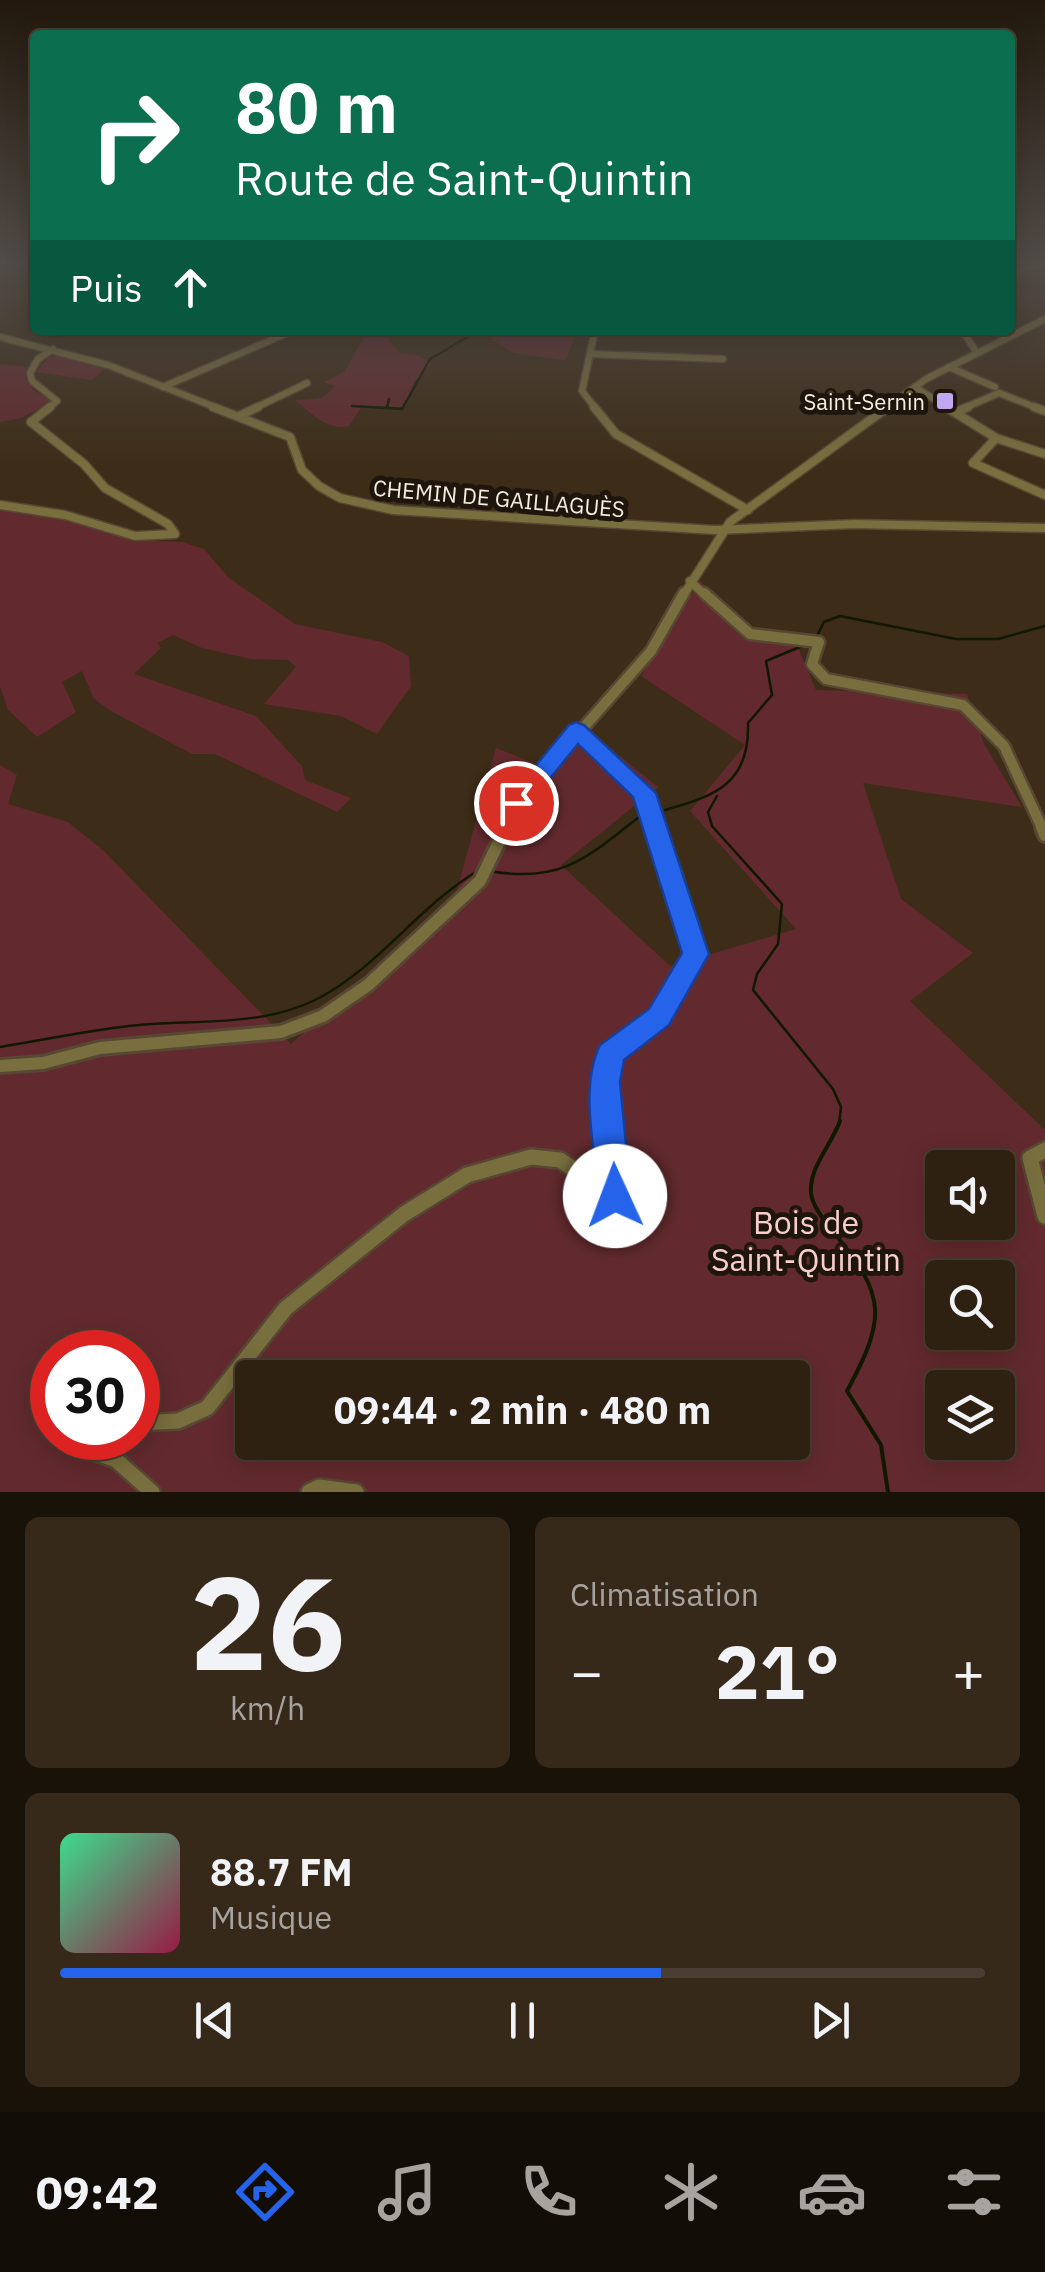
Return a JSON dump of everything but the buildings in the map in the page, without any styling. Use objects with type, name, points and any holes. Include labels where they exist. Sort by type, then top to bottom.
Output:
[{"type":"street","points":[[163,387],[283,335]]},
{"type":"street","points":[[595,335],[582,391],[605,424],[748,510]]},
{"type":"street","points":[[965,335],[977,354]]},
{"type":"street","points":[[0,1066],[43,1063],[100,1048],[281,1032],[324,1016],[368,985],[487,872],[516,803],[576,730],[652,650],[722,530],[916,387],[1014,335]]},
{"type":"street","name":"CHEMIN DE GAILLAGUÈS","points":[[0,337],[52,349],[163,387],[290,437],[302,470],[310,478],[340,498],[363,505],[588,526],[722,530],[855,524],[1045,528]]},
{"type":"street","points":[[0,505],[70,516],[121,532],[165,537],[175,534],[168,524],[105,488],[84,464],[31,422],[57,402],[32,381],[30,374],[38,360],[52,349]]},
{"type":"street","points":[[590,354],[723,359]]},
{"type":"street","points":[[948,367],[995,387]]},
{"type":"street","points":[[238,416],[307,383]]},
{"type":"street","points":[[916,387],[996,438],[1045,454]]},
{"type":"street","points":[[956,412],[1000,393],[1045,410]]},
{"type":"street","points":[[996,438],[972,463],[1045,495]]},
{"type":"street","points":[[690,581],[750,634],[812,638],[819,642],[812,664],[826,679],[962,704],[975,712],[1002,738],[1045,835]]},
{"type":"street","points":[[160,1428],[214,1404],[275,1318],[424,1200],[487,1167],[526,1158],[562,1160],[580,1175],[590,1205],[599,1214],[612,1208],[613,1147],[605,1082],[610,1054],[659,1017],[695,954],[676,878],[644,793],[576,730]]},
{"type":"street","points":[[1045,1150],[1030,1158],[1045,1216]]},
{"type":"street","points":[[116,1460],[152,1492]]},
{"type":"street","points":[[309,1492],[319,1487],[356,1492]]},
{"type":"green space","points":[[386,335],[399,353],[418,355],[431,364],[414,382],[405,407],[362,406],[349,426],[334,426],[320,420],[295,400],[326,395],[334,386],[324,382],[344,372],[365,336]]},
{"type":"green space","points":[[490,335],[575,335],[566,360],[513,353]]},
{"type":"green space","points":[[54,352],[104,369],[92,380],[36,372]]},
{"type":"green space","points":[[0,364],[28,367],[25,377],[33,390],[53,401],[21,418],[0,422]]},
{"type":"green space","points":[[0,503],[84,515],[155,541],[182,542],[204,549],[228,577],[295,624],[382,642],[409,656],[411,686],[377,734],[341,716],[264,704],[296,667],[288,660],[251,659],[202,648],[173,635],[157,643],[161,648],[134,674],[256,716],[302,766],[305,780],[351,798],[337,812],[215,754],[192,754],[94,699],[82,671],[62,682],[76,712],[37,737],[8,710],[0,686]]},
{"type":"green space","name":"Bois de Saint-Quintin","points":[[700,581],[755,634],[794,638],[816,690],[967,694],[984,744],[1022,807],[863,783],[901,899],[973,953],[910,1001],[1045,1130],[1045,1492],[0,1492],[0,765],[17,775],[8,804],[68,822],[104,851],[291,1044],[456,894],[496,748],[537,764],[589,731],[658,787],[561,865],[670,966],[796,929],[690,811],[745,745],[641,676]]},
{"type":"waterway","points":[[387,408],[402,409],[430,359],[471,335]]},
{"type":"waterway","points":[[387,408],[389,399]]},
{"type":"waterway","points":[[352,406],[387,408]]},
{"type":"waterway","points":[[817,636],[824,622],[840,616],[956,639],[998,639],[1045,626]]},
{"type":"waterway","points":[[665,810],[714,792],[736,773],[743,760],[748,723],[772,695],[766,661],[807,644]]},
{"type":"waterway","points":[[717,796],[708,812],[712,826],[782,904],[778,944],[757,974],[753,990],[833,1089],[841,1107],[839,1123]]},
{"type":"waterway","points":[[489,871],[515,874],[556,870],[590,854],[644,813]]},
{"type":"waterway","points":[[0,1047],[129,1026],[226,1021],[297,1008],[362,969],[439,899],[481,869]]},
{"type":"waterway","points":[[839,1123],[817,1165],[811,1193],[820,1214],[864,1274],[872,1292],[874,1326],[847,1391],[881,1445],[888,1492]]},
{"type":"place","name":"Saint-Sernin","points":[[945,401]]},
{"type":"route","points":[[516,803],[576,730],[644,793],[690,926],[695,954],[659,1017],[610,1054],[605,1082],[615,1196]]}]
